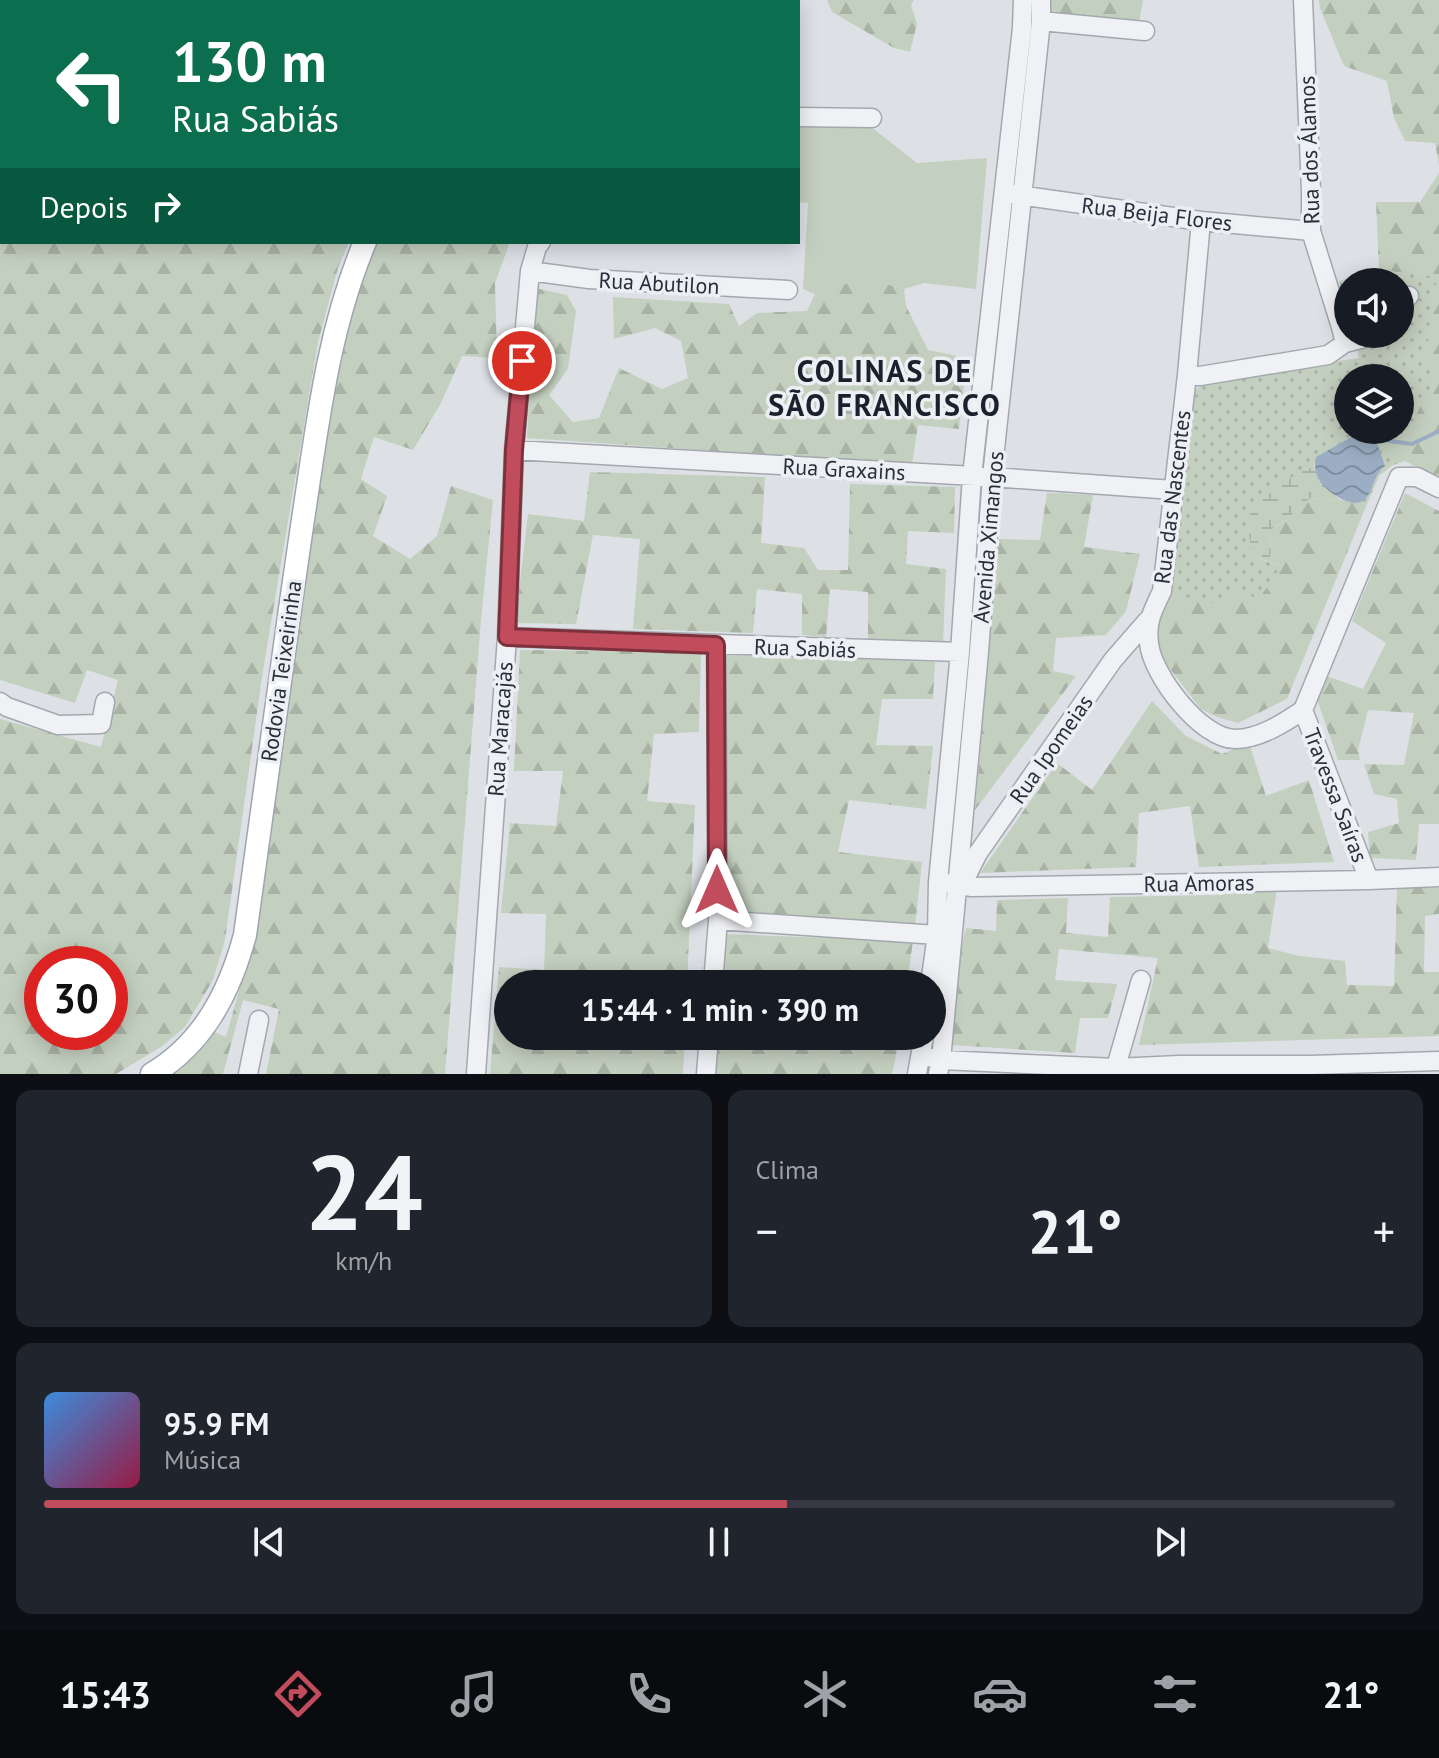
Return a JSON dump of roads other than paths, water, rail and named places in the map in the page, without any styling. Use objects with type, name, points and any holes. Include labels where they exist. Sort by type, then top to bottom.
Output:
[{"type":"main road","name":"Rodovia Teixeirinha","points":[[152,1074],[189,1044],[214,1013],[237,966],[245,935],[318,417],[332,341],[364,244]]},
{"type":"street","name":"Avenida Ximangos","points":[[940,1067],[960,885],[992,477],[1013,194],[1023,0]]},
{"type":"street","name":"Avenida Ximangos","points":[[932,970],[972,476],[1041,21],[1041,0]]},
{"type":"street","name":"Rua dos Álamos","points":[[1303,0],[1311,231],[1334,305]]},
{"type":"street","points":[[1041,21],[1145,31]]},
{"type":"street","points":[[800,117],[872,118]]},
{"type":"street","name":"Rua Beija Flores","points":[[1013,194],[1201,221],[1311,231]]},
{"type":"street","name":"Rua das Nascentes","points":[[1201,221],[1162,591],[1148,620],[1149,645],[1157,671],[1187,709],[1217,735],[1245,738],[1287,721],[1303,710]]},
{"type":"street","name":"Rua Maracajás","points":[[476,1074],[507,637],[514,450],[530,271],[539,244]]},
{"type":"street","name":"Rua Abutilon","points":[[530,271],[589,279],[788,290]]},
{"type":"street","points":[[1187,375],[1200,376],[1328,355],[1338,348]]},
{"type":"street","name":"Rua Graxains","points":[[514,450],[1173,490]]},
{"type":"street","points":[[1303,710],[1399,477],[1417,477],[1439,488]]},
{"type":"street","name":"Rua Ipomeias","points":[[960,885],[978,853],[1113,660],[1148,620]]},
{"type":"street","name":"Rua Sabiás","points":[[507,637],[960,652]]},
{"type":"street","points":[[714,970],[718,920],[716,645]]},
{"type":"street","points":[[0,702],[58,725],[101,724],[105,702]]},
{"type":"street","name":"Travessa Saíras","points":[[1303,710],[1369,880]]},
{"type":"street","name":"Rua Amoras","points":[[938,882],[988,887],[1439,877]]},
{"type":"street","points":[[718,920],[937,935]]},
{"type":"street","points":[[1115,1071],[1141,980]]},
{"type":"street","points":[[248,1074],[259,1020]]},
{"type":"street","points":[[706,1074],[708,1050]]},
{"type":"street","points":[[917,1074],[922,1050]]},
{"type":"street","points":[[926,1050],[940,1067],[1115,1071],[1179,1065],[1312,1070],[1439,1061]]},
{"type":"water","points":[[1339,444],[1377,444],[1385,466],[1365,499],[1354,503],[1335,495],[1320,482],[1315,470],[1316,457]]},
{"type":"waterway","points":[[1414,443],[1439,431]]},
{"type":"district","name":"COLINAS DE SÃO FRANCISCO","points":[[885,389]]}]
